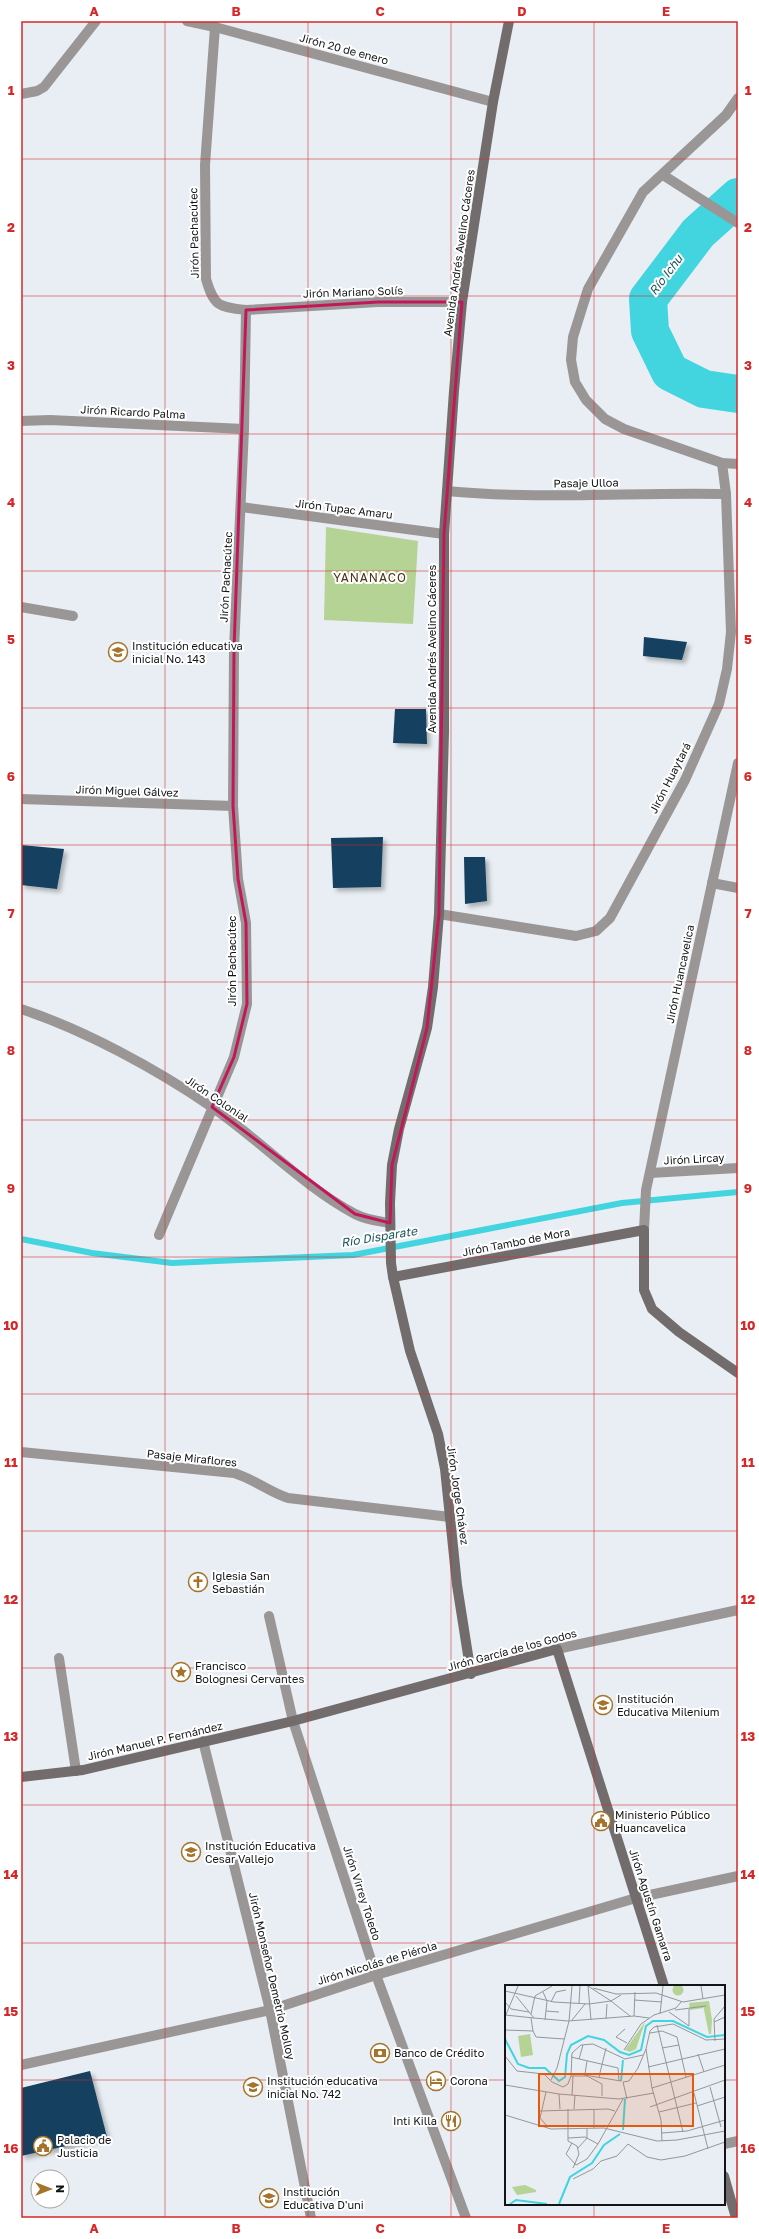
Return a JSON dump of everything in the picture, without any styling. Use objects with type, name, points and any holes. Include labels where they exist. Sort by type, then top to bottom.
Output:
[{"type":"main road","name":"Avenida Andrés Avelino Cáceres","points":[[393,1277],[390,1263],[392,1165],[399,1129],[427,1028],[433,987],[439,914],[444,732],[444,534],[462,302],[493,102],[509,21]]},
{"type":"main road","name":"Jirón Tambo de Mora","points":[[393,1277],[644,1230]]},
{"type":"main road","points":[[644,1230],[644,1290],[652,1310],[679,1332],[738,1373]]},
{"type":"main road","name":"Jirón Jorge Chávez","points":[[393,1277],[410,1351],[438,1434],[445,1469],[471,1674]]},
{"type":"main road","name":"Jirón García de los Godos","points":[[293,1721],[471,1674],[557,1649]]},
{"type":"main road","name":"Jirón Agustín Gamarra","points":[[557,1649],[664,1985]]},
{"type":"main road","name":"Jirón Manuel P. Fernández","points":[[21,1777],[76,1771],[293,1721]]},
{"type":"main road","points":[[725,2180],[736,2218]]},
{"type":"street","points":[[21,94],[38,91],[44,86],[96,21]]},
{"type":"street","name":"Jirón 20 de enero","points":[[187,21],[215,26],[493,102]]},
{"type":"street","name":"Jirón Pachacútec","points":[[159,1235],[234,1057],[247,1004],[246,923],[238,879],[233,806],[234,649],[244,429],[246,310],[223,307],[211,296],[206,279],[205,165],[215,26]]},
{"type":"street","points":[[738,98],[726,115],[643,192],[588,289],[572,337],[571,360],[575,382],[586,400],[605,419],[618,426],[722,462],[738,464]]},
{"type":"street","points":[[663,175],[738,223]]},
{"type":"street","name":"Jirón Mariano Solís","points":[[246,310],[378,302],[462,302]]},
{"type":"street","name":"Jirón Ricardo Palma","points":[[21,421],[50,420],[244,429]]},
{"type":"street","name":"Jirón Huaytará","points":[[439,914],[576,936],[596,931],[610,918],[673,800],[719,704],[727,668],[731,632],[726,494],[722,462]]},
{"type":"street","name":"Pasaje Ulloa","points":[[447,491],[485,495],[577,496],[664,493],[726,494]]},
{"type":"street","name":"Jirón Tupac Amaru","points":[[241,507],[444,534]]},
{"type":"street","points":[[21,607],[73,616]]},
{"type":"street","points":[[731,632],[738,649]]},
{"type":"street","name":"Jirón Huancavelica","points":[[644,1230],[646,1190],[738,763]]},
{"type":"street","name":"Jirón Miguel Gálvez","points":[[21,799],[233,806]]},
{"type":"street","points":[[712,883],[738,888]]},
{"type":"street","name":"Jirón Colonial","points":[[21,1009],[57,1021],[142,1065],[212,1107],[320,1190],[355,1214],[390,1228]]},
{"type":"street","name":"Jirón Lircay","points":[[650,1173],[738,1168]]},
{"type":"street","name":"Pasaje Miraflores","points":[[21,1452],[234,1473],[250,1478],[274,1494],[288,1498],[450,1517]]},
{"type":"street","name":"Jirón García de los Godos","points":[[557,1649],[738,1610]]},
{"type":"street","name":"Jirón Virrey Toledo","points":[[269,1616],[293,1721],[376,1975],[466,2218]]},
{"type":"street","points":[[59,1658],[76,1771]]},
{"type":"street","name":"Jirón Monseñor Demetrio Molloy","points":[[202,1741],[270,2010],[311,2218]]},
{"type":"street","name":"Jirón Nicolás de Piérola","points":[[21,2065],[270,2010],[376,1975],[636,1898],[738,1876]]},
{"type":"street","points":[[725,2144],[738,2141]]},
{"type":"highlighted area","points":[[378,302],[462,302],[444,534],[439,914],[427,1028],[392,1165],[390,1223],[355,1214],[212,1107],[234,1057],[247,1004],[246,923],[238,879],[233,806],[234,649],[246,310]]},
{"type":"green space","points":[[326,527],[418,541],[413,624],[324,620]]},
{"type":"building","points":[[644,637],[687,642],[682,660],[643,656]]},
{"type":"building","points":[[395,709],[426,709],[427,744],[393,743]]},
{"type":"building","points":[[383,837],[381,887],[333,888],[331,838]]},
{"type":"building","points":[[21,845],[64,849],[57,889],[21,885]]},
{"type":"building","points":[[464,857],[485,857],[487,901],[465,904]]},
{"type":"building","name":"Palacio de Justicia","points":[[90,2071],[107,2137],[21,2156],[21,2088]]},
{"type":"waterway","name":"Río Ichu","points":[[738,197],[698,233],[648,299],[650,331],[670,372],[704,389],[738,394]]},
{"type":"waterway","name":"Río Disparate","points":[[21,1239],[92,1253],[172,1263],[353,1255],[622,1203],[738,1192]]},
{"type":"place","name":"Institución educativa inicial No. 143","points":[[118,652]]},
{"type":"place","name":"Iglesia San Sebastián","points":[[198,1582]]},
{"type":"place","name":"Francisco Bolognesi Cervantes","points":[[181,1672]]},
{"type":"place","name":"Institución Educativa Milenium","points":[[603,1705]]},
{"type":"place","name":"Ministerio Público Huancavelica","points":[[601,1821]]},
{"type":"place","name":"Institución Educativa Cesar Vallejo","points":[[191,1852]]},
{"type":"place","name":"Banco de Crédito","points":[[380,2053]]},
{"type":"place","name":"Corona","points":[[436,2081]]},
{"type":"place","name":"Institución educativa inicial No. 742","points":[[253,2087]]},
{"type":"place","name":"Inti Killa","points":[[451,2121]]},
{"type":"place","name":"Palacio de Justicia","points":[[43,2146]]},
{"type":"place","name":"Institución Educativa D'uni","points":[[269,2198]]},
{"type":"district","name":"YANANACO","points":[[370,578]]}]
